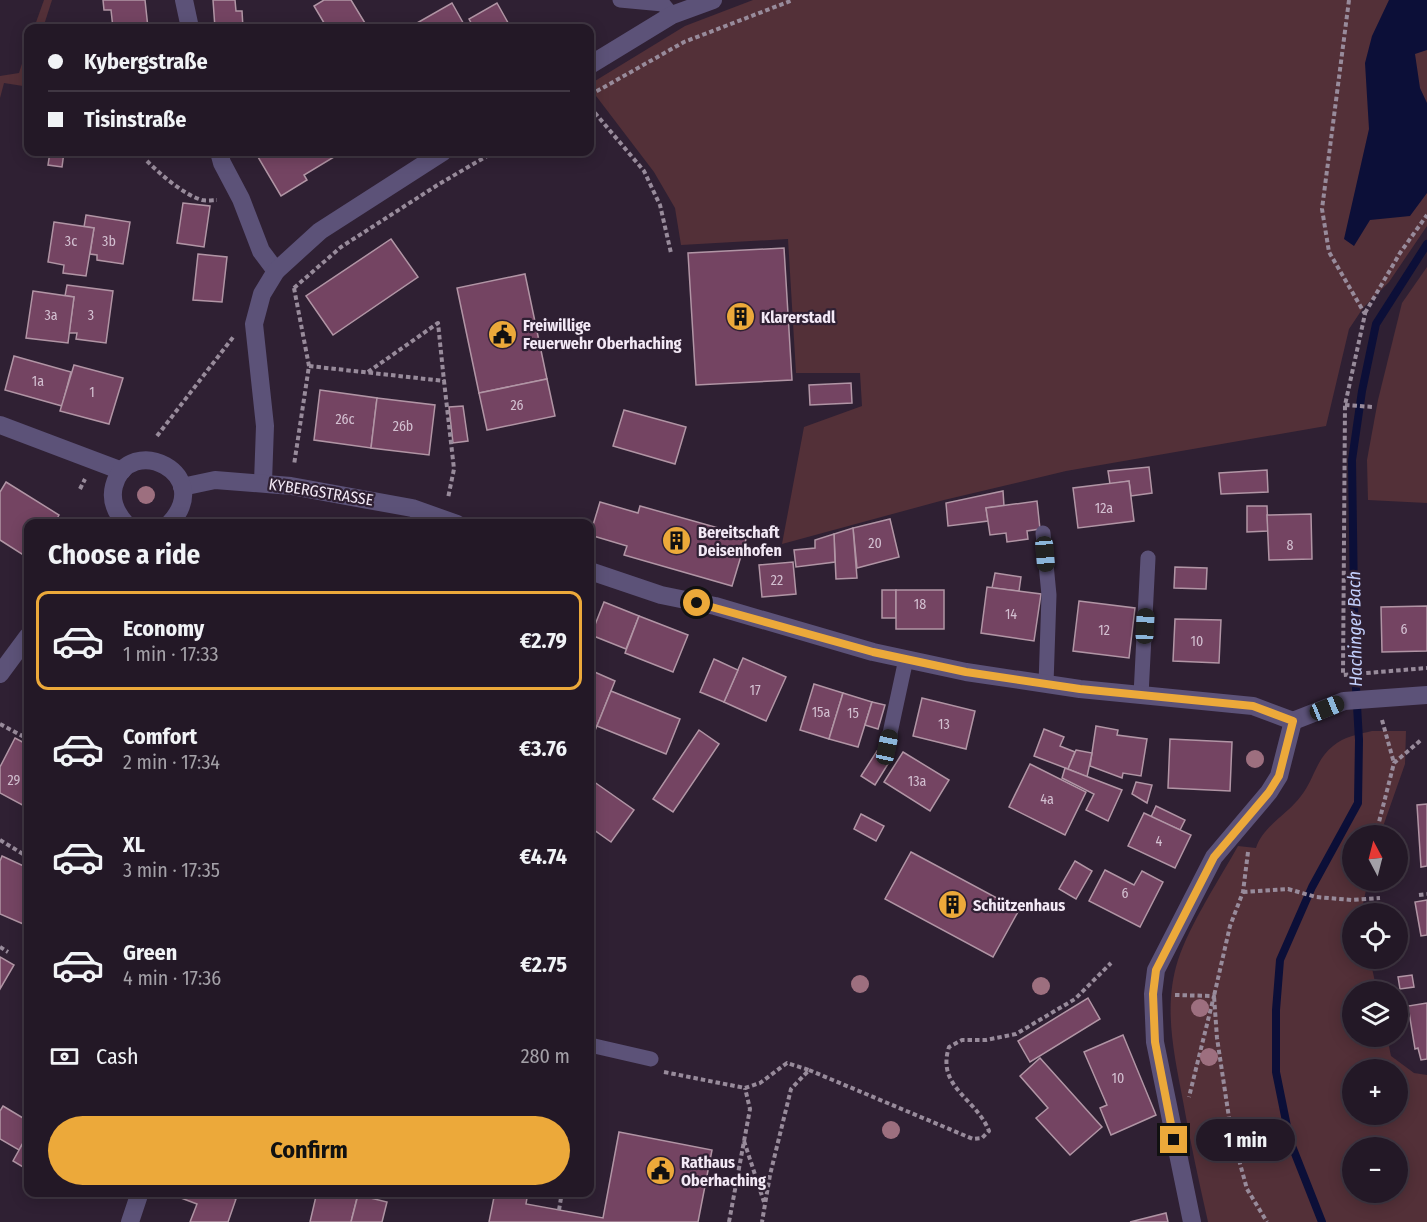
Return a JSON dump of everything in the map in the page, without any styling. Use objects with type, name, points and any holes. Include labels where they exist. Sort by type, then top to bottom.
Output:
[{"type":"street","points":[[184,0],[189,24]]},
{"type":"street","points":[[594,63],[672,15],[713,0]]},
{"type":"street","points":[[220,156],[241,199],[261,251],[276,271]]},
{"type":"street","points":[[263,482],[265,426],[254,324],[262,294],[276,271],[320,231],[437,156]]},
{"type":"street","points":[[0,425],[122,471]]},
{"type":"street","points":[[121,519],[113,505],[112,493],[115,481],[130,465],[151,460],[171,468],[182,487],[183,502],[174,519]]},
{"type":"street","name":"KYBERGSTRASSE","points":[[182,487],[215,480],[263,482],[412,508],[444,519]]},
{"type":"street","points":[[594,572],[661,595],[715,606],[873,652],[966,672],[1046,684],[1253,706],[1293,721],[1344,700],[1427,695]]},
{"type":"street","points":[[0,674],[24,641]]},
{"type":"street","points":[[1192,1222],[1155,1042],[1153,994],[1156,970],[1214,857],[1269,792],[1279,776],[1293,721]]},
{"type":"street","points":[[130,1222],[138,1197]]},
{"type":"lane","points":[[620,0],[663,4],[672,15]]},
{"type":"lane","points":[[1043,533],[1049,595],[1046,684]]},
{"type":"lane","points":[[1141,695],[1148,558]]},
{"type":"lane","points":[[887,747],[906,659]]},
{"type":"lane","points":[[594,1046],[651,1059]]},
{"type":"path","points":[[594,93],[684,42],[793,0]]},
{"type":"path","points":[[1349,0],[1322,209],[1329,252],[1365,314]]},
{"type":"path","points":[[594,112],[644,171],[660,205],[671,252]]},
{"type":"path","points":[[294,288],[342,247],[488,156]]},
{"type":"path","points":[[147,161],[162,176],[203,200],[241,199]]},
{"type":"path","points":[[1427,215],[1400,253],[1365,314],[1345,405],[1342,615],[1343,675],[1427,668]]},
{"type":"path","points":[[276,271],[294,288],[309,366],[291,486]]},
{"type":"path","points":[[368,372],[438,323],[454,469],[450,519]]},
{"type":"path","points":[[157,436],[239,329],[254,324]]},
{"type":"path","points":[[309,366],[444,381]]},
{"type":"path","points":[[1345,405],[1373,407]]},
{"type":"path","points":[[1364,699],[1394,763]]},
{"type":"path","points":[[0,724],[24,737]]},
{"type":"path","points":[[1378,825],[1394,763],[1421,740]]},
{"type":"path","points":[[0,840],[24,855]]},
{"type":"path","points":[[1174,1140],[1184,1118],[1230,926],[1243,892],[1249,843]]},
{"type":"path","points":[[1243,892],[1288,890],[1316,897],[1352,900],[1380,898]]},
{"type":"path","points":[[1419,895],[1427,894]]},
{"type":"path","points":[[0,947],[8,952]]},
{"type":"path","points":[[651,1059],[662,1071],[745,1089],[760,1083],[787,1063],[809,1070],[973,1139],[982,1138],[988,1131],[985,1120],[947,1073],[945,1059],[949,1047],[962,1040],[986,1040],[1016,1034],[1075,999],[1111,963]]},
{"type":"path","points":[[1153,994],[1214,996]]},
{"type":"path","points":[[1214,996],[1217,1038],[1231,1131],[1247,1189],[1267,1222]]},
{"type":"path","points":[[762,1222],[770,1175],[791,1089],[809,1070]]},
{"type":"path","points":[[729,1222],[750,1108],[745,1089]]},
{"type":"path","points":[[744,1140],[765,1205]]},
{"type":"path","points":[[559,1210],[561,1197]]},
{"type":"shaded area","points":[[44,0],[52,0],[44,24],[35,24]]},
{"type":"shaded area","points":[[753,0],[1427,0],[1427,226],[1389,282],[1363,308],[1349,329],[1326,426],[1066,471],[944,500],[782,544],[804,427],[862,406],[860,373],[796,373],[788,239],[681,245],[675,208],[654,172],[594,93],[594,82],[685,26]]},
{"type":"shaded area","points":[[1389,0],[1427,0],[1427,50],[1415,54],[1420,88],[1427,103],[1427,193],[1410,216],[1370,220],[1354,246],[1344,239],[1369,129],[1365,63],[1372,36]]},
{"type":"shaded area","points":[[24,57],[23,86],[4,83],[0,98],[0,76],[19,73]]},
{"type":"shaded area","points":[[1427,267],[1427,503],[1368,500],[1367,460],[1378,400],[1402,303]]},
{"type":"shaded area","points":[[1372,731],[1406,731],[1405,764],[1384,825],[1342,825],[1342,891],[1366,891],[1363,903],[1342,903],[1342,969],[1372,969],[1375,981],[1342,981],[1342,1047],[1389,1047],[1391,1056],[1395,1059],[1342,1059],[1342,1125],[1408,1125],[1408,1069],[1414,1073],[1427,1075],[1427,1222],[1208,1222],[1171,1030],[1171,995],[1178,960],[1197,917],[1238,846],[1256,848],[1264,833],[1301,796],[1327,751],[1341,740]]},
{"type":"building","points":[[103,0],[145,0],[148,24],[113,24],[111,10],[104,10]]},
{"type":"building","points":[[213,0],[235,0],[236,11],[242,11],[243,24],[215,24]]},
{"type":"building","points":[[324,0],[351,0],[366,24],[325,24],[314,6]]},
{"type":"building","points":[[452,3],[464,24],[415,24]]},
{"type":"building","points":[[497,3],[509,24],[472,24],[469,19]]},
{"type":"building","points":[[49,156],[63,156],[62,167],[48,165]]},
{"type":"building","points":[[257,156],[333,156],[304,175],[307,180],[281,196]]},
{"type":"building","points":[[183,203],[210,206],[204,247],[177,243]]},
{"type":"building","points":[[86,215],[130,222],[123,264],[97,260],[97,255],[90,254],[94,228],[84,227]]},
{"type":"building","points":[[54,222],[94,228],[86,276],[63,273],[64,265],[48,262]]},
{"type":"building","points":[[391,239],[418,277],[333,335],[306,296]]},
{"type":"building","name":"Klarerstadl","points":[[784,248],[792,380],[696,385],[688,253]]},
{"type":"building","points":[[198,254],[227,257],[222,302],[193,300]]},
{"type":"building","name":"Freiwillige Feuerwehr Oberhaching","points":[[525,274],[547,379],[479,393],[457,288]]},
{"type":"building","points":[[67,285],[113,291],[106,343],[76,339],[77,333],[69,333],[74,297],[65,296]]},
{"type":"building","points":[[33,291],[74,297],[68,343],[26,338]]},
{"type":"building","points":[[14,356],[71,372],[62,406],[5,390]]},
{"type":"building","points":[[74,365],[123,378],[109,424],[60,411]]},
{"type":"building","points":[[547,379],[555,416],[487,430],[479,393]]},
{"type":"building","points":[[851,383],[852,403],[810,405],[809,385]]},
{"type":"building","points":[[320,390],[377,398],[371,448],[314,440]]},
{"type":"building","points":[[377,398],[435,405],[429,455],[371,448]]},
{"type":"building","points":[[463,406],[468,441],[453,443],[449,407]]},
{"type":"building","points":[[624,410],[686,427],[675,464],[613,446]]},
{"type":"building","points":[[1149,467],[1152,493],[1131,496],[1129,481],[1110,484],[1108,471]]},
{"type":"building","points":[[1267,470],[1268,492],[1221,494],[1219,473]]},
{"type":"building","points":[[1129,481],[1134,521],[1078,528],[1073,488]]},
{"type":"building","points":[[6,482],[59,515],[57,519],[24,519],[24,555],[0,540],[0,492]]},
{"type":"building","points":[[1003,491],[1004,506],[986,508],[988,521],[948,526],[946,503]]},
{"type":"building","points":[[1037,501],[1040,529],[1027,531],[1028,539],[1007,542],[1006,533],[990,535],[986,508]]},
{"type":"building","name":"Bereitschaft Deisenhofen","points":[[600,502],[638,513],[640,506],[747,536],[732,586],[624,555],[627,546],[594,536],[594,522]]},
{"type":"building","points":[[1247,506],[1267,506],[1268,531],[1247,532]]},
{"type":"building","points":[[1311,514],[1312,559],[1269,560],[1267,515]]},
{"type":"building","points":[[890,519],[899,557],[857,568],[853,528]]},
{"type":"building","points":[[853,528],[857,578],[836,579],[834,534]]},
{"type":"building","points":[[834,534],[835,562],[796,567],[794,550],[815,548],[815,540]]},
{"type":"building","points":[[793,562],[796,594],[762,597],[759,565]]},
{"type":"building","points":[[1175,567],[1207,568],[1206,589],[1174,588]]},
{"type":"building","points":[[995,573],[1021,577],[1019,591],[992,588]]},
{"type":"building","points":[[987,587],[1041,594],[1034,641],[981,633]]},
{"type":"building","points":[[882,590],[896,590],[896,618],[882,618]]},
{"type":"building","points":[[896,590],[944,590],[944,629],[896,629]]},
{"type":"building","points":[[1079,601],[1135,608],[1129,658],[1073,651]]},
{"type":"building","points":[[604,602],[639,616],[626,649],[594,636],[594,627]]},
{"type":"building","points":[[1427,606],[1427,651],[1382,652],[1381,607]]},
{"type":"building","points":[[639,616],[688,635],[673,672],[625,653]]},
{"type":"building","points":[[1175,619],[1221,620],[1219,663],[1173,661]]},
{"type":"building","points":[[743,658],[786,677],[766,721],[724,702]]},
{"type":"building","points":[[714,659],[738,670],[724,702],[700,692]]},
{"type":"building","points":[[594,672],[615,681],[594,733]]},
{"type":"building","points":[[814,684],[843,693],[829,739],[800,730]]},
{"type":"building","points":[[611,691],[680,719],[666,754],[597,726]]},
{"type":"building","points":[[843,693],[872,702],[858,747],[829,739]]},
{"type":"building","points":[[922,698],[975,711],[966,749],[913,736]]},
{"type":"building","points":[[872,702],[885,705],[878,729],[865,725]]},
{"type":"building","points":[[1096,726],[1118,730],[1117,735],[1147,739],[1141,776],[1123,773],[1122,778],[1090,766]]},
{"type":"building","points":[[1044,729],[1064,737],[1060,746],[1075,752],[1068,769],[1034,756]]},
{"type":"building","points":[[699,730],[719,744],[673,812],[653,799]]},
{"type":"building","points":[[15,738],[24,743],[24,806],[0,793],[0,767]]},
{"type":"building","points":[[1170,739],[1232,742],[1230,791],[1168,788]]},
{"type":"building","points":[[1076,750],[1092,753],[1087,777],[1068,769]]},
{"type":"building","points":[[877,751],[891,759],[875,785],[861,776]]},
{"type":"building","points":[[903,752],[949,780],[930,811],[884,782]]},
{"type":"building","points":[[1030,764],[1086,792],[1065,835],[1009,807]]},
{"type":"building","points":[[1065,768],[1122,790],[1108,821],[1086,810],[1094,794],[1062,778]]},
{"type":"building","points":[[594,782],[634,810],[611,842],[594,830]]},
{"type":"building","points":[[1136,782],[1152,785],[1147,803],[1132,794]]},
{"type":"building","points":[[1427,804],[1427,866],[1421,867],[1417,805]]},
{"type":"building","points":[[1156,806],[1185,820],[1180,830],[1151,817]]},
{"type":"building","points":[[1144,813],[1191,835],[1175,868],[1128,846]]},
{"type":"building","points":[[861,814],[884,826],[876,841],[854,829]]},
{"type":"building","name":"Schützenhaus","points":[[911,852],[1019,910],[993,957],[885,899]]},
{"type":"building","points":[[2,856],[24,866],[24,924],[0,914],[0,861]]},
{"type":"building","points":[[1075,861],[1092,871],[1076,899],[1059,889]]},
{"type":"building","points":[[1105,870],[1134,885],[1142,871],[1163,882],[1140,927],[1089,901]]},
{"type":"building","points":[[1427,900],[1427,935],[1421,936],[1415,902]]},
{"type":"building","points":[[0,957],[14,965],[0,989]]},
{"type":"building","points":[[1412,975],[1414,987],[1408,988],[1408,981],[1399,981],[1398,977]]},
{"type":"building","points":[[1088,998],[1100,1019],[1030,1062],[1018,1041]]},
{"type":"building","points":[[1427,1003],[1427,1059],[1421,1060],[1418,1048],[1415,1049],[1408,1006]]},
{"type":"building","points":[[1123,1035],[1156,1115],[1111,1135],[1100,1108],[1107,1105],[1084,1052]]},
{"type":"building","points":[[1040,1058],[1102,1127],[1070,1155],[1036,1118],[1048,1108],[1020,1076]]},
{"type":"building","points":[[3,1106],[24,1119],[24,1141],[19,1150],[0,1139],[0,1111]]},
{"type":"building","name":"Rathaus Oberhaching","points":[[619,1132],[712,1150],[698,1222],[489,1222],[494,1197],[527,1197],[526,1204],[603,1218]]},
{"type":"building","points":[[24,1141],[24,1168],[13,1161]]},
{"type":"building","points":[[178,1197],[231,1197],[236,1199],[228,1222],[190,1222],[197,1204]]},
{"type":"building","points":[[316,1197],[357,1198],[351,1222],[310,1222]]},
{"type":"building","points":[[357,1197],[387,1202],[382,1222],[351,1222]]},
{"type":"building","points":[[1166,1213],[1168,1222],[1130,1222]]},
{"type":"waterway","name":"Hachinger Bach","points":[[1322,1222],[1290,1141],[1276,1072],[1276,1010],[1280,960],[1312,887],[1358,803],[1359,740],[1355,671],[1352,460],[1362,391],[1376,324],[1427,244]]},
{"type":"place","name":"Klarerstadl","points":[[740,317]]},
{"type":"place","name":"Freiwillige Feuerwehr Oberhaching","points":[[502,334]]},
{"type":"place","name":"Bereitschaft Deisenhofen","points":[[677,541]]},
{"type":"place","name":"Schützenhaus","points":[[952,905]]},
{"type":"place","name":"Rathaus Oberhaching","points":[[660,1171]]},
{"type":"route","points":[[697,603],[715,606],[873,652],[966,672],[1080,689],[1253,706],[1293,721],[1279,776],[1269,792],[1214,857],[1156,970],[1153,994],[1155,1042],[1174,1140]]}]
